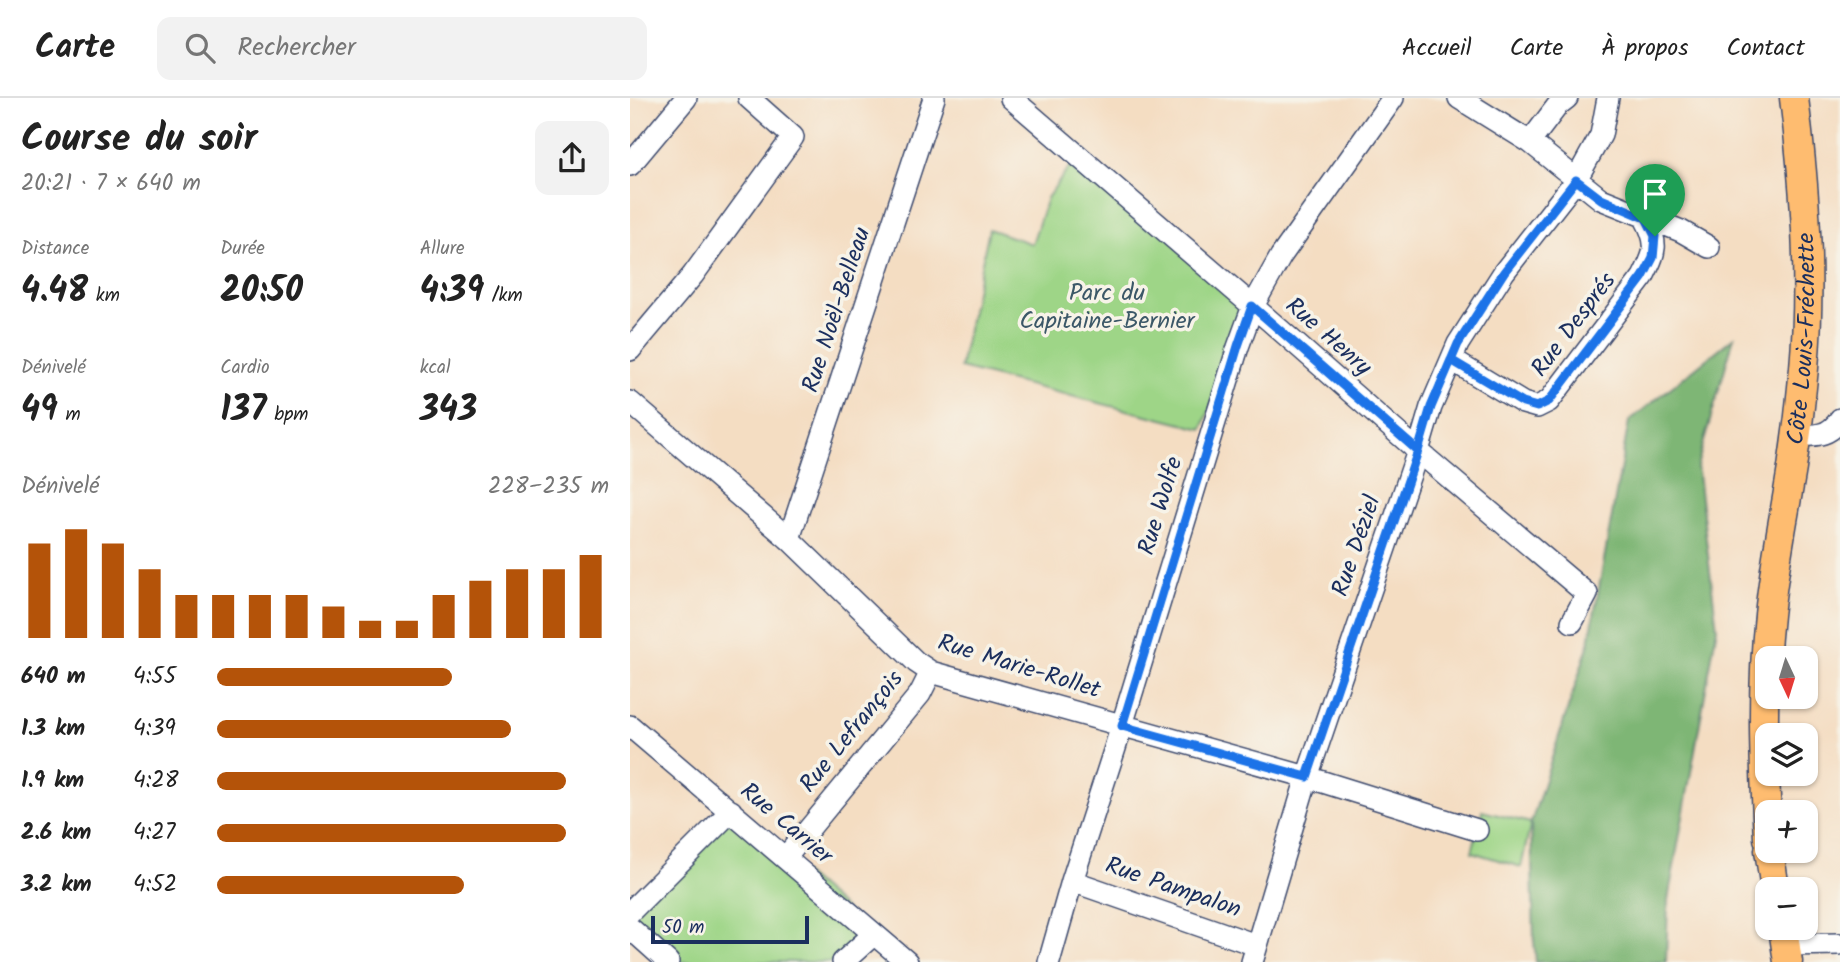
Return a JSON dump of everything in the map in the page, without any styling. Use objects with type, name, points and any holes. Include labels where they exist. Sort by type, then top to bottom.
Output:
[{"type":"main road","name":"Côte Louis-Fréchette","points":[[1766,800],[1766,642],[1773,577],[1797,434],[1804,367],[1808,256],[1794,98]]},
{"type":"street","points":[[630,165],[686,98]]},
{"type":"street","points":[[630,350],[693,275],[793,137],[749,98]]},
{"type":"street","name":"Rue Noël-Belleau","points":[[789,539],[934,98]]},
{"type":"street","name":"Rue Henry","points":[[1012,98],[1418,451],[1587,594],[1572,622]]},
{"type":"street","name":"Rue Wolfe","points":[[1049,962],[1252,306],[1281,256],[1393,98]]},
{"type":"street","points":[[1459,98],[1530,142],[1601,199],[1681,231],[1709,247]]},
{"type":"street","points":[[1530,142],[1558,105],[1567,98]]},
{"type":"street","name":"Rue Déziel","points":[[1254,954],[1307,777],[1431,407],[1458,344],[1504,272],[1576,180],[1601,135],[1608,98]]},
{"type":"street","name":"Rue Després","points":[[1451,360],[1523,403],[1537,407],[1549,401],[1643,277],[1655,248],[1655,236],[1646,218]]},
{"type":"street","name":"Rue Marie-Rollet","points":[[630,402],[789,539],[916,662],[931,672],[1307,777],[1477,830]]},
{"type":"street","points":[[1797,434],[1821,435],[1838,424],[1840,419]]},
{"type":"street","name":"Rue Lefrançois","points":[[786,857],[920,694],[931,672]]},
{"type":"street","name":"Rue Carrier","points":[[630,726],[907,962]]},
{"type":"street","points":[[630,912],[731,811]]},
{"type":"street","name":"Rue Pampalon","points":[[1072,881],[1254,954]]},
{"type":"street","points":[[630,928],[668,962]]},
{"type":"street","points":[[843,962],[874,934]]},
{"type":"street","points":[[1785,945],[1840,944]]},
{"type":"green space","name":"Parc du Capitaine-Bernier","points":[[1079,154],[1251,305],[1202,429],[960,368],[989,229],[1032,244],[1047,198]]},
{"type":"green space","points":[[1734,337],[1697,466],[1717,628],[1668,900],[1666,962],[1536,962],[1531,823],[1589,643],[1629,421]]},
{"type":"green space","points":[[731,811],[874,934],[843,962],[668,962],[630,912]]},
{"type":"green space","points":[[1482,811],[1531,823],[1521,867],[1472,852]]},
{"type":"route","points":[[1655,236],[1646,218],[1601,199],[1576,180],[1504,272],[1458,344],[1431,407],[1418,451],[1252,306],[1122,726],[1307,777],[1418,451],[1431,407],[1451,360],[1523,403],[1537,407],[1549,401],[1633,293],[1653,258],[1655,236]]}]
